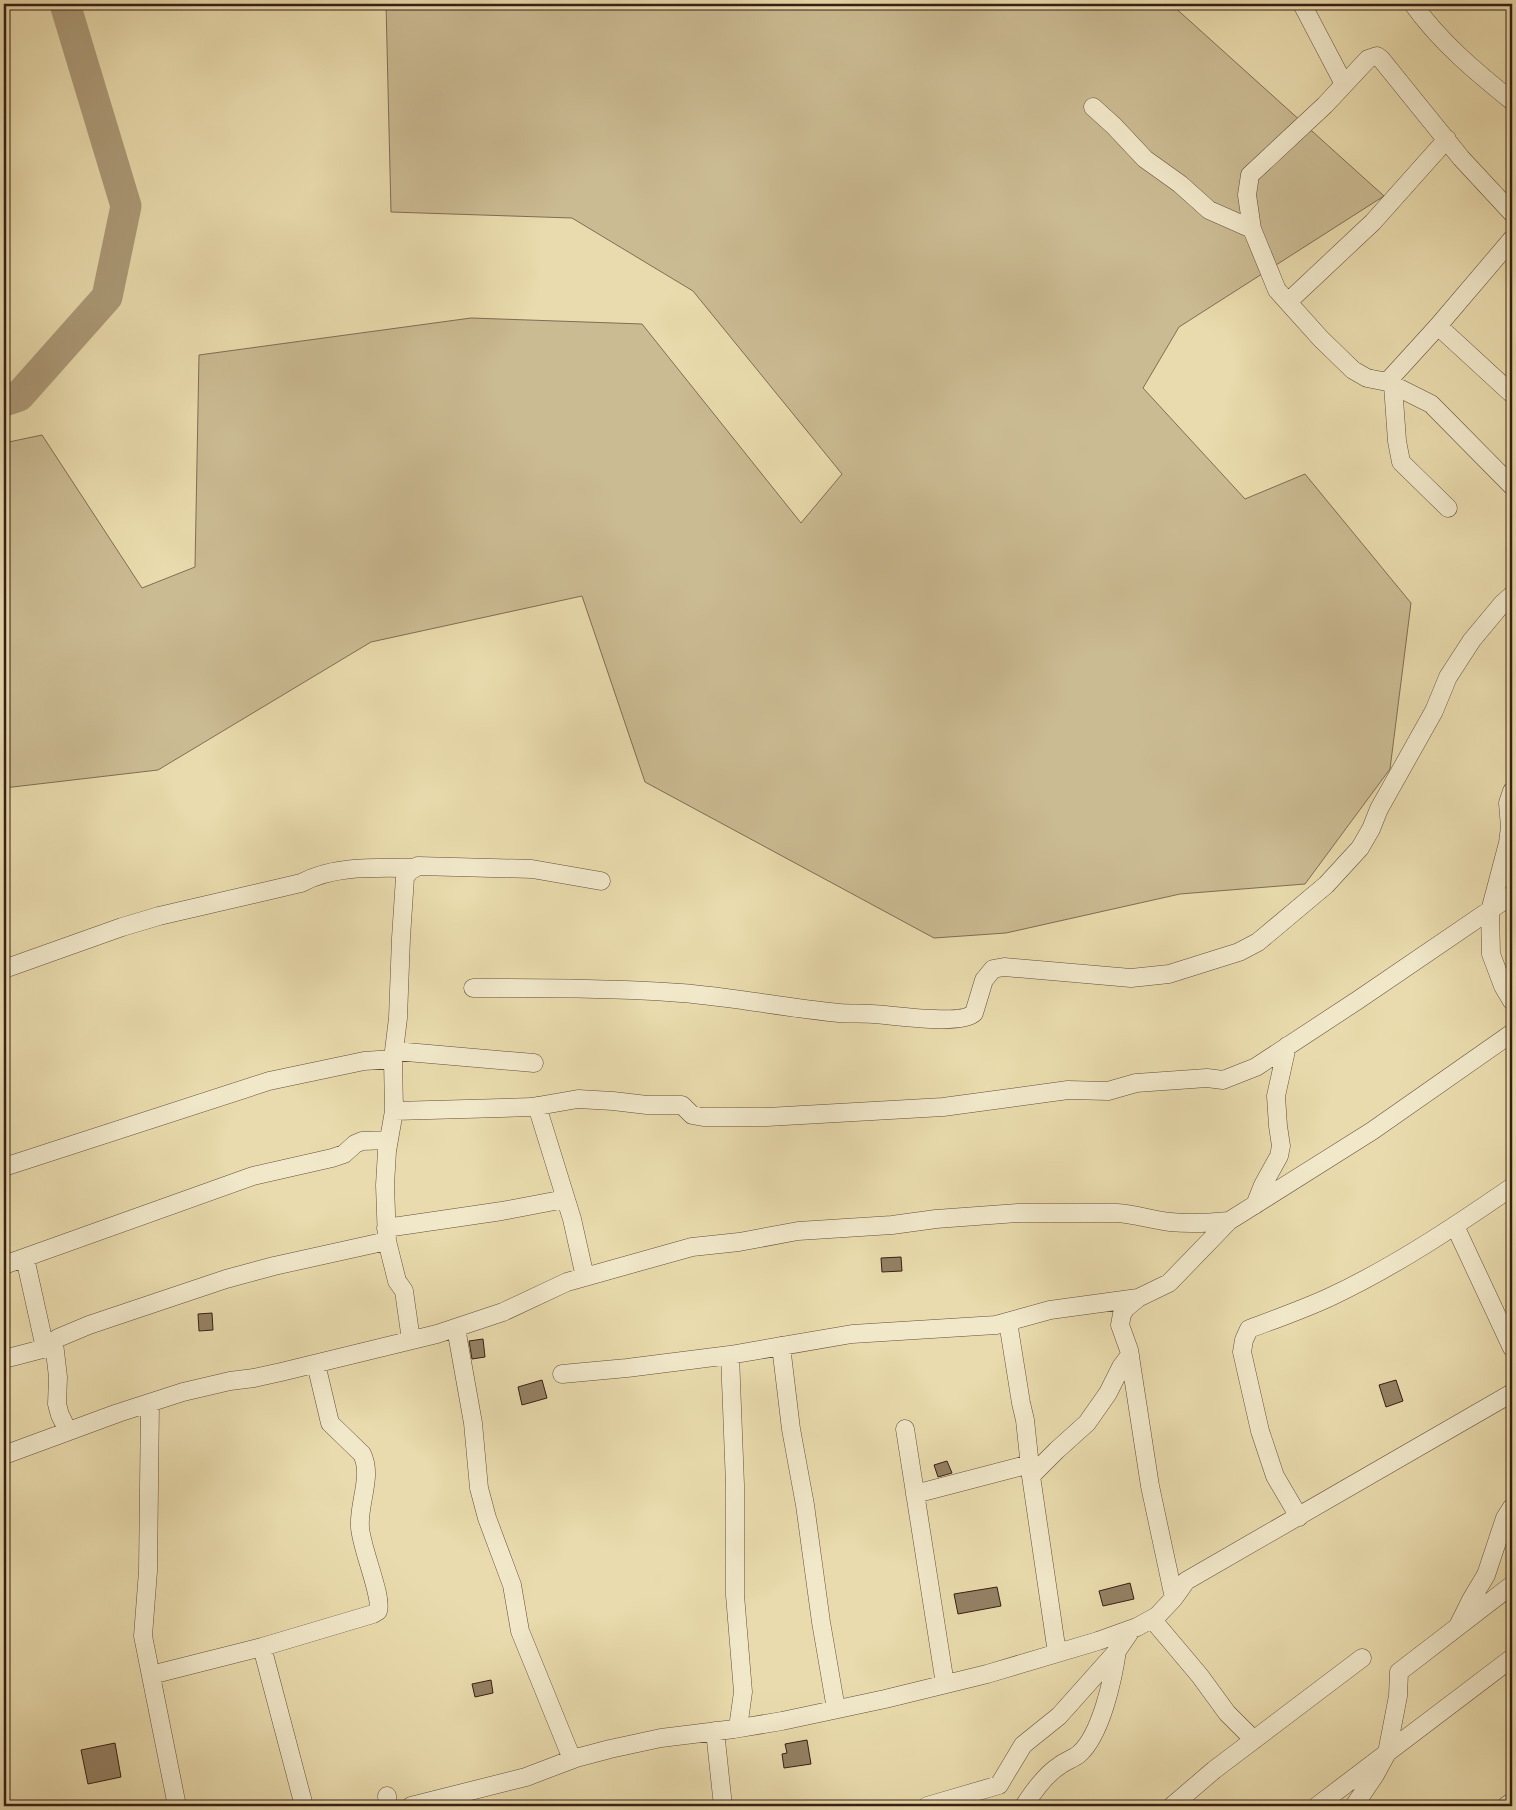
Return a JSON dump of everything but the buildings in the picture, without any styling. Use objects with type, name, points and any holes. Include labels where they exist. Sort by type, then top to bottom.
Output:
[{"type":"street","points":[[1302,4],[1344,84]]},
{"type":"street","points":[[1413,4],[1426,23],[1448,46],[1512,101]]},
{"type":"street","points":[[1512,213],[1461,158],[1377,56],[1368,59],[1325,105],[1250,175],[1247,196],[1252,229],[1273,283],[1321,339],[1353,370],[1367,378],[1390,383],[1431,404],[1512,486]]},
{"type":"street","points":[[1093,107],[1145,159],[1180,184],[1209,210],[1252,229]]},
{"type":"street","points":[[1289,301],[1373,222],[1447,139]]},
{"type":"street","points":[[1448,508],[1401,462],[1390,383],[1512,239]]},
{"type":"street","points":[[1438,326],[1512,394]]},
{"type":"street","points":[[473,988],[625,989],[756,1001],[840,1013],[961,1018],[974,1013],[984,980],[993,969],[1004,966],[1130,978],[1169,974],[1238,952],[1258,942],[1326,885],[1360,848],[1371,829],[1379,808],[1434,710],[1448,677],[1472,640],[1512,595]]},
{"type":"street","points":[[1512,792],[1508,803],[1510,827],[1508,843],[1490,911],[1490,954],[1503,986],[1512,1001]]},
{"type":"street","points":[[4,969],[122,927],[159,916],[301,883],[310,878],[332,872],[366,868],[413,868],[427,866],[525,868],[602,881]]},
{"type":"street","points":[[411,1340],[405,1296],[398,1281],[386,1235],[385,1185],[394,1111],[394,1055],[398,1018],[405,877],[413,868]]},
{"type":"street","points":[[394,1111],[537,1106],[578,1099],[613,1100],[647,1105],[682,1105],[696,1116],[767,1117],[943,1107],[1068,1090],[1108,1091],[1136,1082],[1207,1078],[1223,1080],[1256,1067],[1512,895]]},
{"type":"street","points":[[1174,1598],[1150,1486],[1130,1355],[1121,1332],[1120,1320],[1122,1314],[1138,1298],[1169,1283],[1229,1222],[1372,1131],[1512,1033]]},
{"type":"street","points":[[1255,1205],[1263,1185],[1279,1156],[1281,1146],[1276,1096],[1287,1046]]},
{"type":"street","points":[[4,1167],[269,1081],[394,1055],[534,1063]]},
{"type":"street","points":[[537,1106],[572,1219],[585,1277]]},
{"type":"street","points":[[4,1266],[253,1176],[332,1158],[344,1154],[355,1144],[362,1141],[389,1140]]},
{"type":"street","points":[[1299,1516],[1275,1476],[1260,1431],[1242,1352],[1246,1333],[1249,1329],[1329,1297],[1367,1278],[1455,1226],[1512,1187]]},
{"type":"street","points":[[4,1358],[50,1346],[58,1338],[89,1326],[226,1279],[386,1235],[565,1199]]},
{"type":"street","points":[[4,1455],[118,1413],[230,1380],[254,1378],[316,1364],[456,1328],[503,1312],[567,1282],[692,1247],[739,1242],[798,1231],[892,1225],[936,1219],[1018,1213],[1117,1213],[1173,1222],[1229,1222]]},
{"type":"street","points":[[1455,1226],[1512,1348]]},
{"type":"street","points":[[25,1258],[58,1377],[57,1404],[68,1431]]},
{"type":"street","points":[[562,1374],[730,1356],[852,1334],[996,1325],[1050,1310],[1138,1298]]},
{"type":"street","points":[[1008,1322],[1025,1420],[1057,1653]]},
{"type":"street","points":[[456,1328],[473,1423],[480,1488],[487,1518],[512,1584],[520,1631],[572,1759]]},
{"type":"street","points":[[781,1346],[791,1430],[804,1504],[820,1622],[836,1709]]},
{"type":"street","points":[[915,1494],[1031,1470],[1057,1450],[1087,1422],[1130,1355]]},
{"type":"street","points":[[730,1356],[735,1485],[735,1595],[743,1692],[738,1728]]},
{"type":"street","points":[[151,1675],[262,1647],[374,1614],[378,1611],[380,1606],[379,1599],[366,1559],[360,1528],[366,1460],[330,1423],[316,1364]]},
{"type":"street","points":[[411,1806],[526,1776],[572,1759],[661,1738],[738,1728],[836,1709],[987,1674],[1132,1629],[1152,1619],[1174,1598],[1186,1581],[1512,1393]]},
{"type":"street","points":[[150,1403],[148,1571],[143,1636],[177,1806]]},
{"type":"street","points":[[905,1430],[945,1684]]},
{"type":"street","points":[[1457,1627],[1470,1600],[1486,1575],[1505,1518],[1512,1507]]},
{"type":"street","points":[[1354,1806],[1387,1753],[1398,1696],[1399,1672],[1512,1585]]},
{"type":"street","points":[[1152,1619],[1200,1676],[1227,1713],[1254,1740]]},
{"type":"street","points":[[927,1806],[999,1785],[1023,1745],[1059,1716],[1117,1650],[1132,1629]]},
{"type":"street","points":[[262,1647],[304,1806]]},
{"type":"street","points":[[1024,1806],[1046,1777],[1080,1753],[1091,1737],[1099,1721],[1112,1682],[1117,1650]]},
{"type":"street","points":[[1172,1806],[1214,1770],[1362,1658]]},
{"type":"street","points":[[1317,1806],[1512,1658]]},
{"type":"street","points":[[715,1731],[723,1806]]},
{"type":"shaded area","points":[[386,4],[1171,4],[1384,196],[1179,327],[1143,388],[1245,499],[1305,474],[1411,603],[1390,769],[1305,884],[1180,894],[1006,933],[934,938],[645,782],[582,596],[371,642],[158,770],[4,788],[4,443],[42,435],[142,588],[195,567],[199,355],[471,318],[642,324],[801,523],[842,474],[693,291],[572,218],[391,212]]},
{"type":"waterway","points":[[4,401],[19,396],[107,297],[126,206],[65,4]]}]
